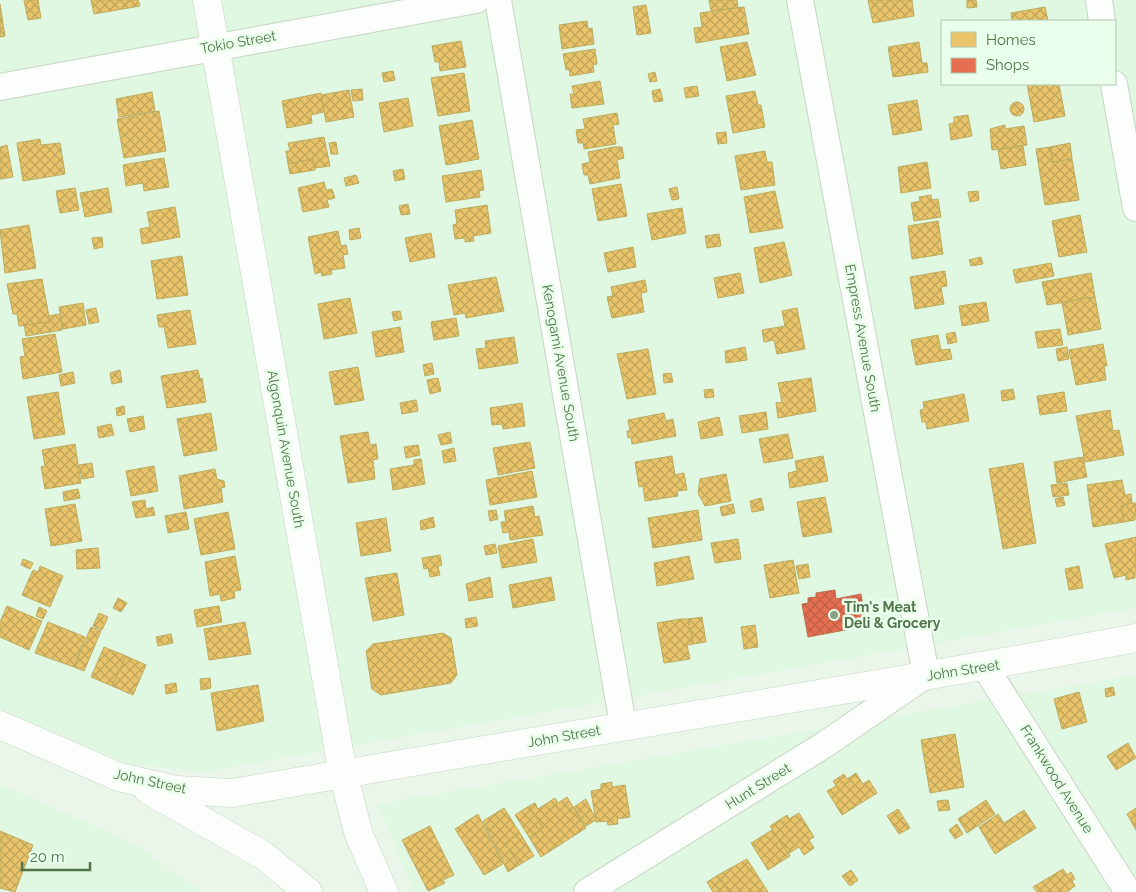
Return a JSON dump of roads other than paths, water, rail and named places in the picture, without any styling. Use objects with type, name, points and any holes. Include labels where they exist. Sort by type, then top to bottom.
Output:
[{"type":"main road","name":"Algonquin Avenue South","points":[[207,0],[343,774],[359,835],[384,892]]},
{"type":"main road","name":"John Street","points":[[0,725],[119,777],[176,790],[232,792],[985,667],[1136,638]]},
{"type":"main road","points":[[119,777],[143,788],[209,827],[235,839],[262,855],[308,892]]},
{"type":"street","name":"Tokio Street","points":[[0,87],[215,46],[476,0]]},
{"type":"street","name":"Kenogami Avenue South","points":[[498,0],[623,726]]},
{"type":"street","name":"Empress Avenue South","points":[[800,0],[926,676]]},
{"type":"street","points":[[1099,0],[1102,20]]},
{"type":"street","points":[[1114,85],[1136,208]]},
{"type":"street","name":"Frankwood Avenue","points":[[985,667],[1128,892]]},
{"type":"street","name":"Hunt Street","points":[[588,892],[831,740],[926,676]]},
{"type":"place","name":"Tim's Meat Deli & Grocery","points":[[834,615]]}]
